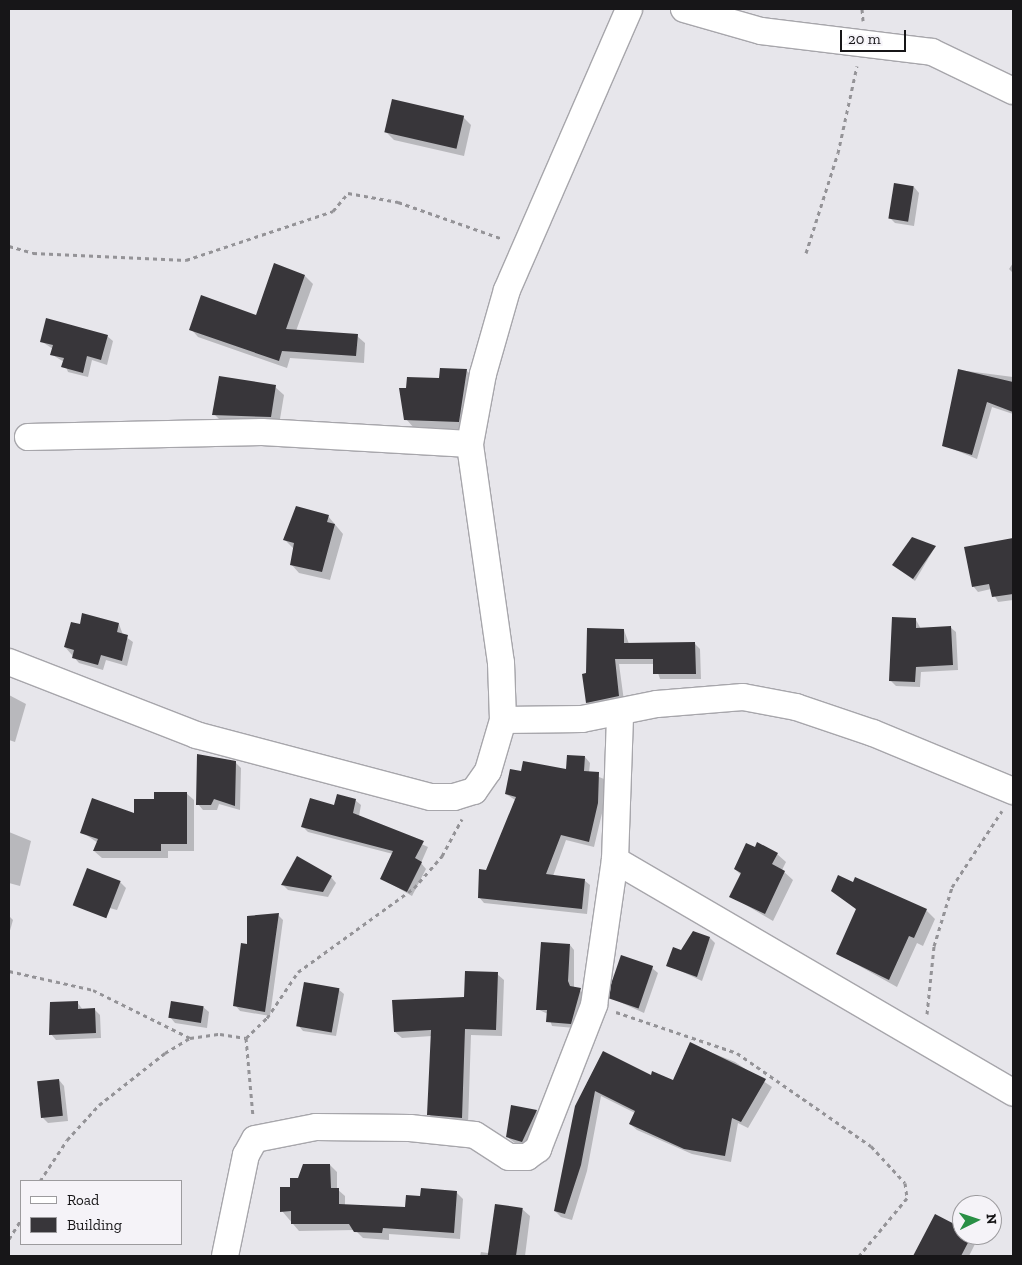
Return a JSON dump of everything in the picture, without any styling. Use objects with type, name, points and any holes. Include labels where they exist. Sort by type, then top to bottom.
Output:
[{"type":"street","points":[[9,662],[196,735],[431,797],[454,797],[474,791],[488,771],[503,720],[502,663],[470,444],[483,374],[507,290],[629,9]]},
{"type":"street","points":[[684,9],[761,32],[863,42],[932,52],[1013,91]]},
{"type":"street","points":[[28,437],[262,432],[470,444]]},
{"type":"street","points":[[503,720],[620,714],[657,704],[743,697],[796,706],[1011,798]]},
{"type":"street","points":[[225,1256],[246,1155],[255,1139],[316,1128],[452,1130],[476,1135],[509,1157],[527,1157],[538,1149],[547,1130],[594,1005],[615,860],[620,714]]},
{"type":"street","points":[[615,860],[927,1046],[1013,1093]]},
{"type":"path","points":[[806,253],[838,153],[863,42]]},
{"type":"path","points":[[9,246],[33,254],[186,260],[333,211],[348,193],[398,202],[526,247]]},
{"type":"path","points":[[246,1038],[268,1018],[298,972],[414,888],[442,856],[474,791]]},
{"type":"path","points":[[927,1046],[927,986],[952,887],[1011,798]]},
{"type":"path","points":[[9,971],[93,990],[190,1038]]},
{"type":"path","points":[[594,1005],[737,1053],[872,1146],[905,1183],[908,1198],[859,1256]]},
{"type":"path","points":[[41,1180],[67,1140],[99,1105],[190,1038],[220,1034],[246,1038]]},
{"type":"path","points":[[246,1038],[255,1139]]},
{"type":"path","points":[[9,1239],[20,1222]]},
{"type":"building","points":[[392,99],[464,116],[456,149],[384,132]]},
{"type":"building","points":[[894,183],[914,186],[908,222],[888,219]]},
{"type":"building","points":[[274,263],[305,275],[286,329],[358,334],[356,356],[282,351],[279,361],[189,330],[201,295],[256,315]]},
{"type":"building","points":[[46,318],[108,335],[101,360],[87,356],[83,373],[61,367],[64,358],[50,355],[53,345],[40,342]]},
{"type":"building","points":[[440,368],[467,369],[459,422],[404,420],[399,388],[406,388],[407,377],[439,378]]},
{"type":"building","points":[[958,369],[1013,382],[1013,412],[987,402],[972,455],[942,446]]},
{"type":"building","points":[[219,376],[276,385],[271,417],[212,415]]},
{"type":"building","points":[[296,506],[329,515],[327,522],[335,524],[322,572],[290,565],[294,543],[283,540]]},
{"type":"building","points":[[912,537],[936,546],[913,579],[892,565]]},
{"type":"building","points":[[1013,538],[1013,594],[992,597],[989,584],[972,587],[964,547]]},
{"type":"building","points":[[82,613],[119,623],[117,632],[128,635],[122,661],[101,655],[98,665],[72,658],[74,650],[64,647],[71,622],[80,624]]},
{"type":"building","points":[[892,617],[916,618],[916,628],[951,626],[953,665],[916,667],[915,682],[889,681]]},
{"type":"building","points":[[587,628],[624,629],[624,643],[695,642],[696,674],[653,674],[653,659],[615,659],[619,696],[586,703],[582,674],[586,673]]},
{"type":"building","points":[[197,754],[236,761],[235,806],[214,799],[211,805],[196,805]]},
{"type":"building","points":[[567,755],[585,756],[584,771],[599,772],[598,803],[589,842],[561,835],[546,874],[585,879],[582,909],[478,898],[479,869],[486,870],[516,797],[505,794],[510,769],[521,771],[523,761],[566,769]]},
{"type":"building","points":[[154,792],[187,792],[187,844],[161,844],[161,851],[93,851],[98,839],[80,833],[92,798],[134,813],[134,799],[154,799]]},
{"type":"building","points":[[337,794],[356,799],[353,813],[424,841],[415,858],[422,862],[407,892],[380,879],[393,851],[301,827],[310,798],[334,805]]},
{"type":"building","points":[[757,842],[778,853],[772,864],[785,871],[765,914],[729,897],[741,873],[734,869],[746,843],[755,847]]},
{"type":"building","points":[[297,856],[332,876],[323,892],[281,885]]},
{"type":"building","points":[[87,868],[121,881],[106,918],[73,905]]},
{"type":"building","points":[[838,875],[853,882],[855,877],[927,909],[914,938],[909,936],[889,980],[836,954],[856,909],[831,891]]},
{"type":"building","points":[[279,913],[265,1012],[233,1006],[241,943],[247,944],[247,916]]},
{"type":"building","points":[[693,931],[710,937],[697,977],[666,966],[673,947],[681,950]]},
{"type":"building","points":[[541,942],[570,944],[568,981],[570,986],[581,988],[571,1024],[546,1022],[547,1010],[536,1010]]},
{"type":"building","points":[[621,955],[653,966],[638,1009],[606,998]]},
{"type":"building","points":[[465,971],[498,972],[496,1030],[465,1029],[462,1118],[427,1115],[431,1030],[394,1032],[392,1000],[464,997]]},
{"type":"building","points":[[304,982],[339,988],[332,1033],[296,1026]]},
{"type":"building","points":[[78,1001],[78,1009],[95,1008],[96,1033],[49,1035],[50,1002]]},
{"type":"building","points":[[171,1001],[204,1006],[201,1023],[168,1018]]},
{"type":"building","points":[[690,1042],[766,1079],[741,1122],[732,1118],[725,1156],[684,1149],[629,1124],[635,1111],[595,1091],[581,1165],[565,1214],[554,1211],[575,1106],[603,1051],[651,1075],[652,1071],[673,1080]]},
{"type":"building","points":[[59,1079],[63,1116],[41,1118],[37,1081]]},
{"type":"building","points":[[511,1105],[537,1110],[522,1142],[506,1137]]},
{"type":"building","points":[[303,1164],[330,1164],[331,1188],[339,1188],[339,1204],[405,1207],[406,1195],[420,1196],[421,1188],[457,1191],[454,1233],[383,1228],[382,1233],[354,1232],[349,1224],[291,1224],[291,1211],[280,1212],[280,1187],[290,1187],[290,1178],[298,1178]]},
{"type":"building","points":[[495,1204],[523,1208],[516,1256],[488,1256]]},
{"type":"building","points":[[935,1214],[952,1223],[952,1245],[967,1245],[961,1256],[913,1256]]}]
